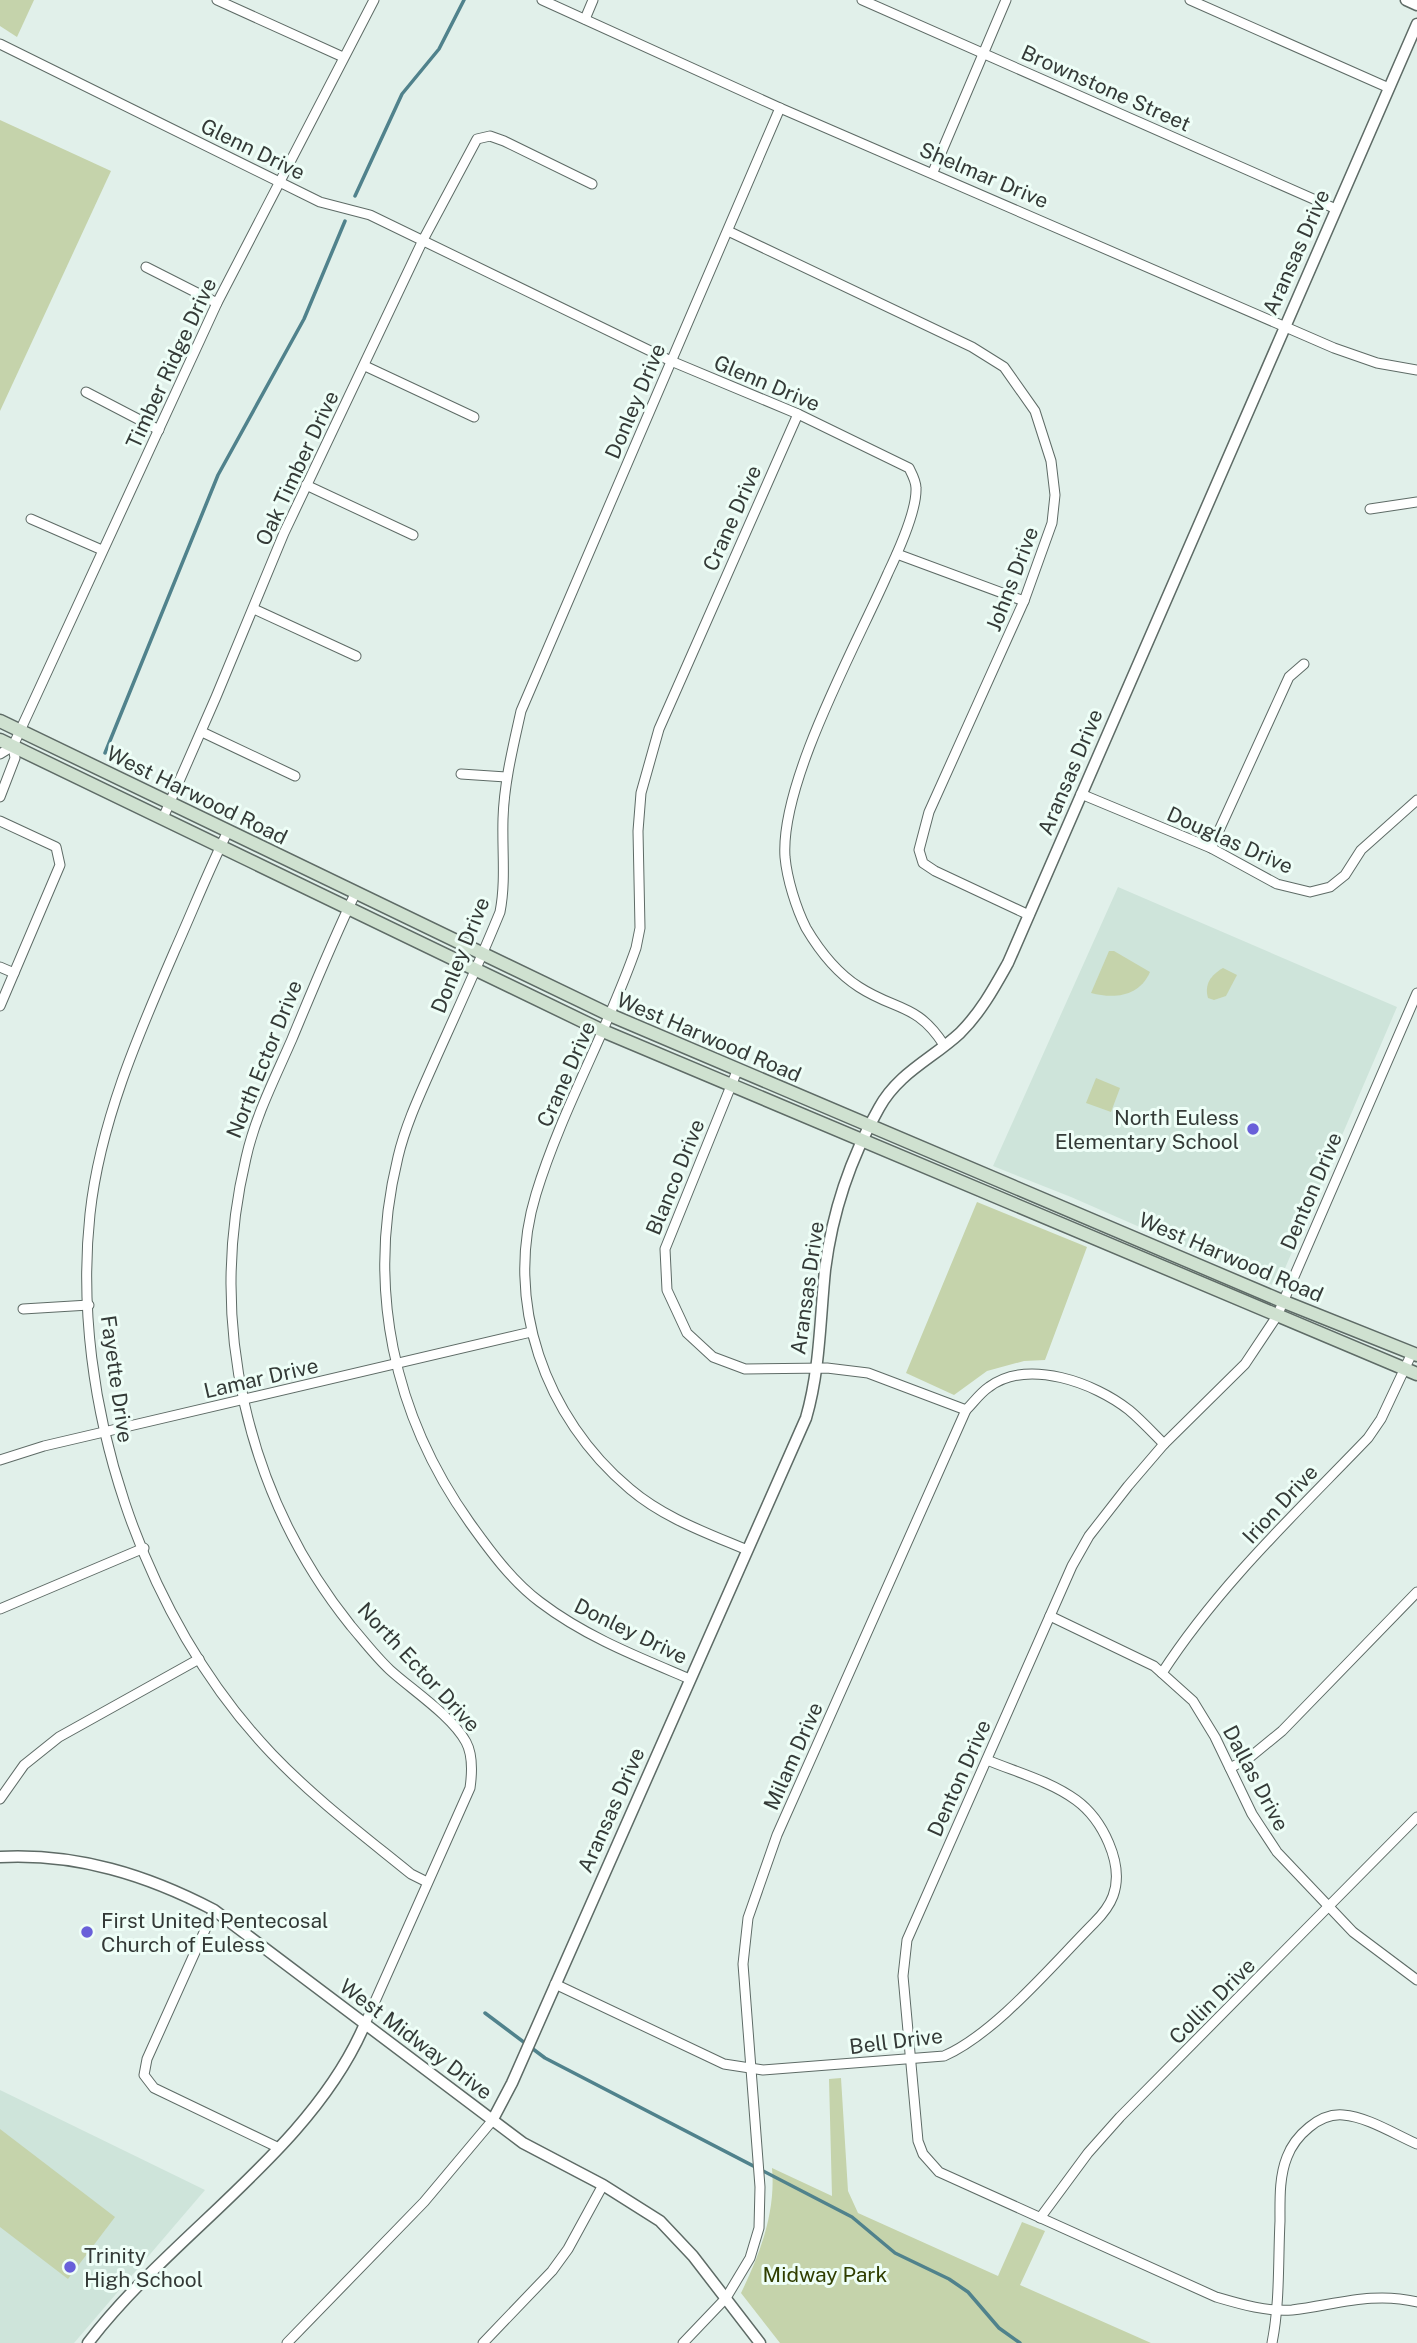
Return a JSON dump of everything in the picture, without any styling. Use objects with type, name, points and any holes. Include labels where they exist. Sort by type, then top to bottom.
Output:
[{"type":"main road","name":"West Harwood Road","points":[[0,721],[610,1016],[1282,1301],[1415,1354]]},
{"type":"main road","name":"West Harwood Road","points":[[0,740],[603,1031],[1411,1372]]},
{"type":"main road","points":[[1155,1265],[1162,1248]]},
{"type":"street","points":[[217,0],[344,57]]},
{"type":"street","name":"Timber Ridge Drive","points":[[13,746],[217,303],[373,0]]},
{"type":"street","name":"Shelmar Drive","points":[[542,0],[780,108],[1334,348],[1377,363],[1417,370]]},
{"type":"street","points":[[585,19],[593,0]]},
{"type":"street","name":"Brownstone Street","points":[[862,0],[1336,209]]},
{"type":"street","points":[[933,172],[1006,0]]},
{"type":"street","points":[[1190,0],[1389,88]]},
{"type":"street","points":[[1406,0],[1417,5]]},
{"type":"street","name":"Aransas Drive","points":[[287,2343],[424,2202],[492,2121],[523,2058],[806,1418],[815,1370],[829,1243],[844,1187],[870,1126],[896,1083],[978,1014],[988,999],[1028,915],[1417,24]]},
{"type":"street","name":"Glenn Drive","points":[[0,44],[320,202],[370,215],[671,361],[798,414],[909,468],[916,486],[914,502],[897,554],[799,777],[790,815],[785,858],[797,905],[807,929],[833,966],[859,988],[916,1013],[930,1024],[944,1045]]},
{"type":"street","name":"Donley Drive","points":[[690,1679],[582,1630],[538,1601],[486,1545],[436,1472],[402,1394],[390,1345],[383,1270],[391,1191],[398,1154],[417,1101],[500,912],[504,893],[502,820],[506,777],[521,711],[780,108]]},
{"type":"street","name":"Oak Timber Drive","points":[[163,818],[306,485],[423,240],[477,139],[490,136],[504,141],[592,184]]},
{"type":"street","name":"Johns Drive","points":[[727,231],[918,319],[1004,367],[1039,422],[1051,461],[1055,495],[1052,523],[1024,601],[929,812],[919,850],[923,863],[935,871],[1028,915]]},
{"type":"street","points":[[146,267],[217,303]]},
{"type":"street","points":[[365,366],[474,417]]},
{"type":"street","points":[[86,393],[159,430]]},
{"type":"street","name":"Crane Drive","points":[[747,1550],[652,1505],[607,1468],[587,1445],[551,1389],[530,1332],[524,1265],[530,1215],[546,1162],[610,1016],[629,967],[640,928],[638,831],[641,793],[659,729],[798,414]]},
{"type":"street","points":[[306,485],[413,534]]},
{"type":"street","points":[[1370,509],[1417,502]]},
{"type":"street","points":[[31,519],[102,550]]},
{"type":"street","points":[[897,554],[1024,601]]},
{"type":"street","points":[[254,609],[356,656]]},
{"type":"street","points":[[1212,848],[1289,677],[1304,664]]},
{"type":"street","points":[[202,732],[295,776]]},
{"type":"street","points":[[0,754],[13,746],[15,758],[0,797]]},
{"type":"street","points":[[461,774],[506,777]]},
{"type":"street","name":"Douglas Drive","points":[[1081,794],[1212,848],[1277,884],[1310,891],[1331,887],[1345,875],[1361,850],[1417,800]]},
{"type":"street","points":[[0,821],[56,847],[60,856],[60,865],[0,1006]]},
{"type":"street","name":"Fayette Drive","points":[[228,831],[143,1024],[119,1092],[99,1167],[90,1213],[89,1305],[104,1432],[144,1548],[172,1611],[199,1658],[228,1700],[271,1753],[335,1813],[411,1874],[427,1882]]},
{"type":"street","name":"North Ector Drive","points":[[89,2343],[135,2288],[324,2097],[349,2059],[470,1788],[470,1750],[456,1729],[380,1659],[350,1625],[306,1561],[268,1485],[242,1399],[232,1316],[231,1263],[246,1156],[266,1100],[355,894]]},
{"type":"street","points":[[0,967],[14,973]]},
{"type":"street","name":"Denton Drive","points":[[1417,993],[1276,1316],[1245,1364],[1164,1444],[1090,1536],[1049,1616],[907,1940],[903,1976],[918,2141],[930,2163],[954,2180],[1216,2297],[1277,2310],[1376,2296],[1417,2302]]},
{"type":"street","name":"Blanco Drive","points":[[737,1071],[664,1249],[667,1290],[687,1333],[713,1357],[744,1369],[868,1373],[966,1410]]},
{"type":"street","points":[[23,1310],[89,1305]]},
{"type":"street","name":"Lamar Drive","points":[[0,1460],[104,1432],[396,1366],[530,1332]]},
{"type":"street","name":"Irion Drive","points":[[1163,1673],[1197,1622],[1224,1590],[1368,1438],[1411,1372],[1415,1354]]},
{"type":"street","name":"Milam Drive","points":[[683,2343],[726,2298],[750,2258],[760,2211],[743,1964],[754,1897],[777,1835],[966,1410],[988,1387],[1003,1379],[1017,1374],[1053,1374],[1128,1409],[1164,1444]]},
{"type":"street","points":[[0,1609],[144,1548]]},
{"type":"street","points":[[1230,1768],[1249,1758],[1282,1731],[1417,1592]]},
{"type":"street","name":"Dallas Drive","points":[[1049,1616],[1154,1666],[1193,1701],[1262,1831],[1297,1877],[1368,1945],[1417,1980]]},
{"type":"street","points":[[0,1799],[24,1765],[59,1737],[199,1658]]},
{"type":"street","name":"Bell Drive","points":[[555,1984],[724,2064],[763,2070],[944,2056],[988,2030],[1107,1909],[1116,1887],[1114,1862],[1102,1831],[1077,1801],[1058,1789],[986,1760]]},
{"type":"street","name":"Collin Drive","points":[[1040,2218],[1088,2153],[1120,2117],[1329,1910],[1417,1817]]},
{"type":"street","name":"West Midway Drive","points":[[0,1857],[44,1857],[120,1869],[172,1888],[243,1928],[364,2026],[523,2143],[603,2185],[660,2221],[693,2256],[760,2343]]},
{"type":"street","points":[[214,1910],[147,2059],[144,2075],[154,2088],[276,2147]]},
{"type":"street","points":[[1272,2343],[1277,2310],[1281,2184],[1287,2156],[1304,2133],[1327,2116],[1360,2118],[1417,2144]]},
{"type":"street","points":[[484,2343],[552,2271],[568,2249],[603,2185]]},
{"type":"shaded area","points":[[1118,887],[1397,1007],[1277,1287],[993,1166]]},
{"type":"shaded area","name":"Trinity High School","points":[[0,2090],[205,2190],[74,2343],[0,2343]]},
{"type":"green space","points":[[0,0],[34,0],[17,37],[0,26]]},
{"type":"green space","points":[[0,120],[111,171],[0,411]]},
{"type":"green space","points":[[1109,951],[1114,951],[1150,972],[1139,987],[1117,996],[1091,993]]},
{"type":"green space","points":[[1223,968],[1237,975],[1226,996],[1214,1000],[1208,998],[1210,980]]},
{"type":"green space","points":[[1096,1078],[1120,1088],[1111,1112],[1086,1103]]},
{"type":"green space","points":[[977,1202],[1087,1247],[1045,1360],[1024,1361],[987,1371],[954,1395],[906,1373]]},
{"type":"green space","name":"Midway Park","points":[[841,2078],[848,2191],[858,2213],[998,2276],[1022,2222],[1045,2231],[1020,2285],[1151,2343],[780,2343],[741,2293],[769,2217],[772,2168],[832,2196],[829,2079]]},
{"type":"green space","points":[[0,2129],[115,2217],[68,2279],[0,2227]]},
{"type":"waterway","points":[[355,196],[402,94],[439,49],[464,0]]},
{"type":"waterway","points":[[105,753],[218,475],[304,319],[345,221]]},
{"type":"waterway","points":[[485,2013],[545,2058],[852,2217],[895,2253],[949,2279],[968,2292],[999,2328],[1020,2343]]},
{"type":"place","name":"North Euless Elementary School","points":[[1253,1129]]},
{"type":"place","name":"First United Pentecosal Church of Euless","points":[[87,1932]]},
{"type":"place","name":"Trinity High School","points":[[70,2267]]}]
